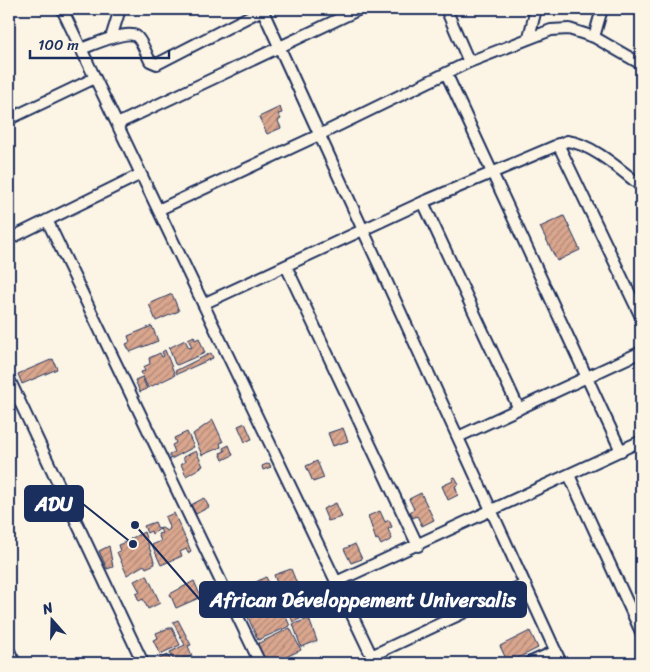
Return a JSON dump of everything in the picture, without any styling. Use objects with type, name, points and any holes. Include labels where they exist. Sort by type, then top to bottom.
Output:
[{"type":"street","points":[[62,9],[373,659],[525,584]]},
{"type":"street","points":[[111,38],[120,9]]},
{"type":"street","points":[[117,124],[360,9]]},
{"type":"street","points":[[529,37],[536,9]]},
{"type":"street","points":[[594,36],[602,9]]},
{"type":"street","points":[[81,49],[111,38],[135,36],[150,61],[157,64],[262,10],[561,663]]},
{"type":"street","points":[[449,10],[469,62]]},
{"type":"street","points":[[158,210],[469,62],[551,30],[568,29],[594,36],[641,64]]},
{"type":"street","points":[[446,73],[620,451]]},
{"type":"street","points":[[9,119],[95,78]]},
{"type":"street","points":[[203,304],[423,202],[558,144],[575,142],[616,166],[641,186]]},
{"type":"street","points":[[558,144],[641,317]]},
{"type":"street","points":[[9,238],[141,174]]},
{"type":"street","points":[[423,202],[519,409]]},
{"type":"street","points":[[47,220],[260,663]]},
{"type":"street","points":[[286,266],[418,546]]},
{"type":"street","points":[[458,437],[641,352]]},
{"type":"street","points":[[9,379],[143,663]]},
{"type":"street","points":[[336,582],[492,512],[641,441]]},
{"type":"street","points":[[569,475],[641,632]]},
{"type":"street","points":[[9,651],[15,663]]},
{"type":"street","points":[[528,663],[556,651]]},
{"type":"building","points":[[280,107],[282,113],[278,114],[281,119],[278,121],[281,128],[267,134],[259,117]]},
{"type":"building","points":[[564,216],[580,250],[557,261],[540,227]]},
{"type":"building","points":[[172,294],[179,311],[156,321],[149,304]]},
{"type":"building","points":[[152,326],[158,341],[130,352],[126,344],[130,342],[128,336]]},
{"type":"building","points":[[194,336],[195,340],[199,338],[205,353],[177,365],[175,364],[169,348],[185,340],[189,348],[192,347],[188,339]]},
{"type":"building","points":[[165,350],[175,375],[148,388],[141,372],[145,371],[143,367],[150,364],[149,358],[160,353],[162,357],[164,356],[162,352]]},
{"type":"building","points":[[211,353],[213,358],[177,374],[175,371]]},
{"type":"building","points":[[53,359],[57,369],[22,384],[18,374]]},
{"type":"building","points":[[142,377],[147,389],[140,392],[135,380]]},
{"type":"building","points":[[213,420],[223,442],[220,443],[221,447],[202,455],[193,434]]},
{"type":"building","points":[[245,423],[252,439],[245,442],[238,426]]},
{"type":"building","points":[[343,428],[348,441],[333,446],[328,433]]},
{"type":"building","points":[[187,432],[194,447],[171,459],[169,455],[175,452],[172,445],[176,443],[174,438]]},
{"type":"building","points":[[229,445],[233,455],[223,460],[220,453],[225,451],[223,448]]},
{"type":"building","points":[[196,451],[203,466],[186,476],[181,464],[185,462],[183,457]]},
{"type":"building","points":[[317,461],[324,478],[313,482],[306,466]]},
{"type":"building","points":[[269,463],[271,467],[263,470],[262,466]]},
{"type":"building","points":[[455,477],[459,484],[455,486],[458,495],[448,500],[442,486],[453,481],[452,478]]},
{"type":"building","points":[[421,493],[434,520],[422,526],[417,516],[413,518],[410,512],[414,509],[409,499]]},
{"type":"building","points":[[204,498],[209,507],[196,514],[191,505]]},
{"type":"building","points":[[336,503],[342,517],[328,521],[323,509]]},
{"type":"building","points":[[380,511],[385,522],[389,520],[392,527],[388,529],[392,539],[381,545],[378,539],[376,540],[368,516]]},
{"type":"building","points":[[174,513],[191,551],[188,553],[186,549],[180,552],[182,556],[161,565],[152,545],[161,541],[158,534],[162,533],[160,529],[152,534],[151,531],[147,533],[144,526],[155,522],[158,529],[162,528],[167,531],[170,529],[165,517]]},
{"type":"building","points":[[144,532],[155,564],[146,568],[144,565],[127,575],[117,552],[120,551],[118,545],[128,541],[129,544],[132,542],[130,539]]},
{"type":"building","points":[[355,544],[362,559],[351,563],[344,549]]},
{"type":"building","points":[[109,546],[113,567],[107,569],[99,551]]},
{"type":"building","points":[[291,569],[299,589],[282,596],[274,575]]},
{"type":"building","points":[[147,575],[160,603],[148,609],[143,599],[139,601],[136,594],[140,592],[134,581]]},
{"type":"building","points":[[266,577],[277,599],[259,608],[248,586]]},
{"type":"building","points":[[194,581],[201,597],[176,608],[170,594]]},
{"type":"building","points":[[301,592],[311,614],[293,622],[283,600]]},
{"type":"building","points":[[279,601],[290,626],[258,640],[247,615]]},
{"type":"building","points":[[309,619],[317,641],[301,647],[293,624]]},
{"type":"building","points":[[178,620],[191,645],[188,646],[192,656],[174,661],[170,652],[185,645],[173,622]]},
{"type":"building","points":[[172,628],[180,645],[160,654],[153,640],[158,638],[156,633]]},
{"type":"building","points":[[290,628],[301,650],[273,663],[266,663],[257,644]]},
{"type":"building","points":[[530,631],[538,648],[508,663],[500,646]]},
{"type":"building","points":[[168,655],[171,662],[156,663],[155,661]]},
{"type":"place","name":"African Développement Universalis","points":[[135,525]]},
{"type":"place","name":"ADU","points":[[133,544]]}]
